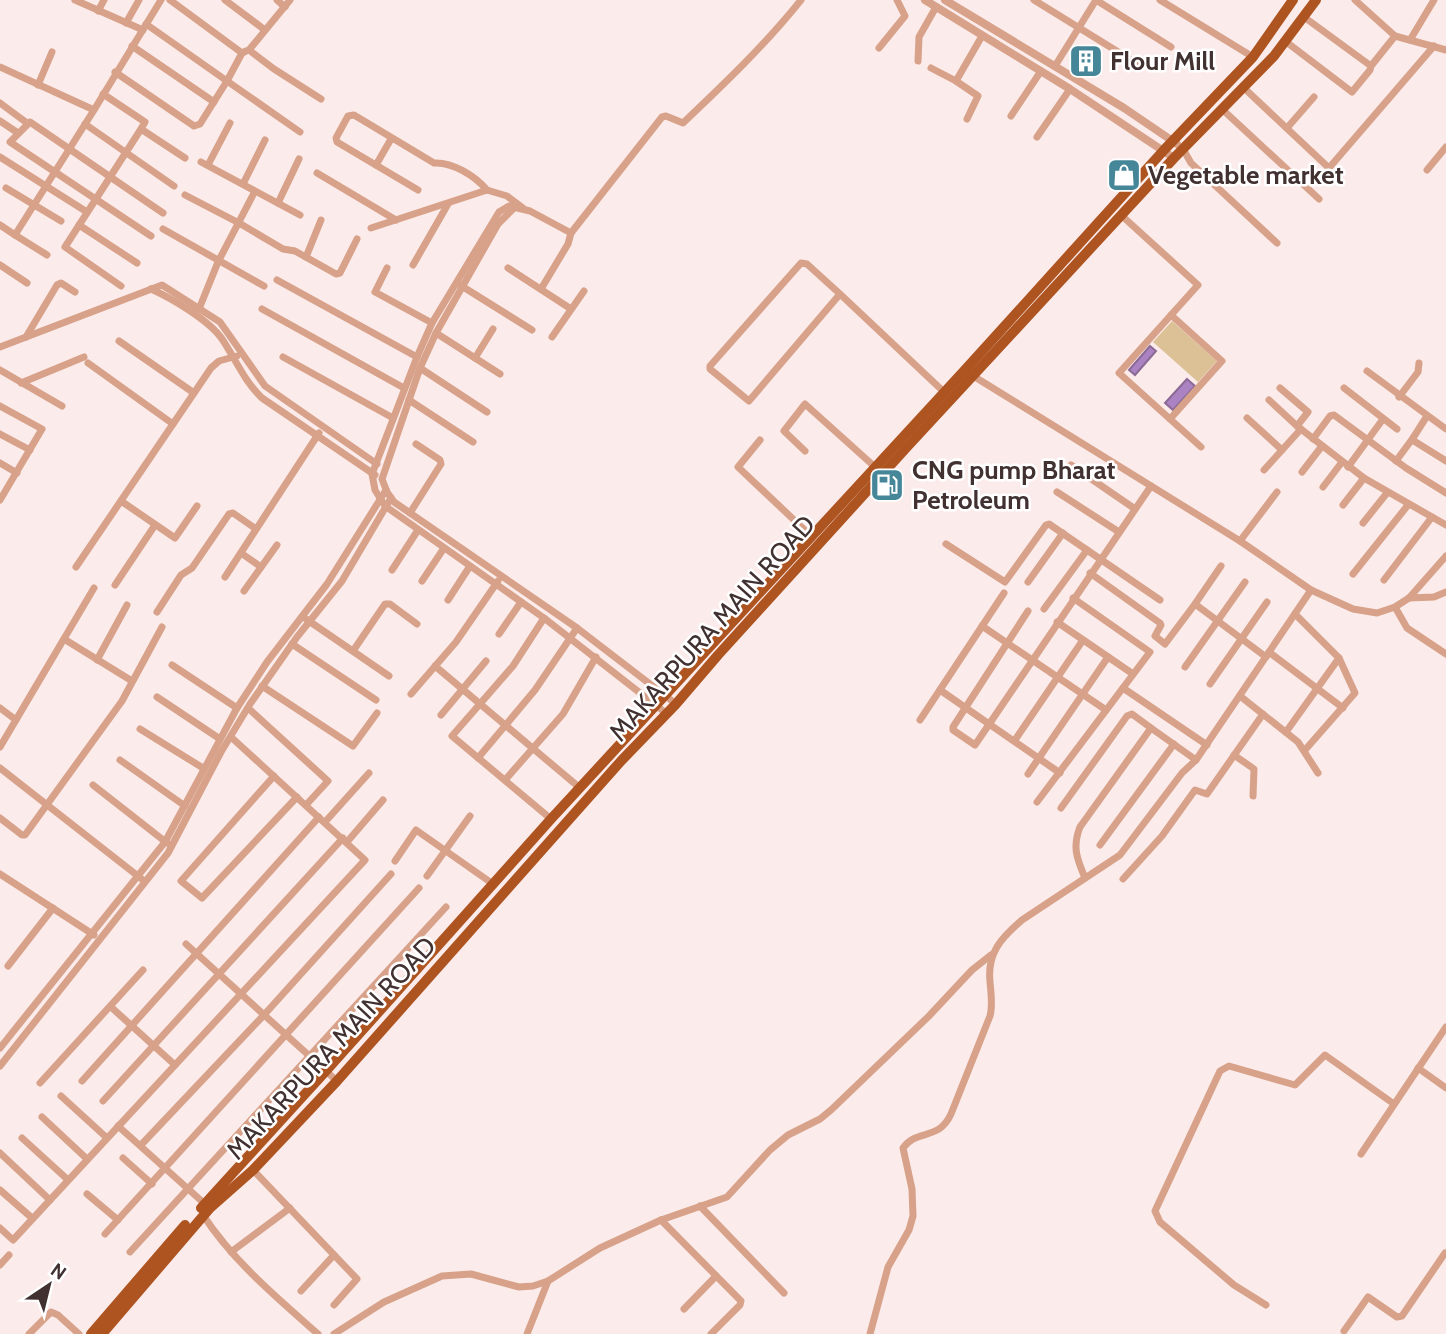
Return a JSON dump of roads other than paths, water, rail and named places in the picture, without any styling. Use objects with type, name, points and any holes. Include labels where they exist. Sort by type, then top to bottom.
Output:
[{"type":"highway","name":"MAKARPURA MAIN ROAD","points":[[206,1209],[253,1170],[337,1081],[621,761],[677,704],[1164,149],[1253,57],[1293,0]]},
{"type":"highway","name":"MAKARPURA MAIN ROAD","points":[[139,1284],[656,704],[944,392],[969,374],[1244,88],[1285,41],[1315,0]]},
{"type":"highway","points":[[91,1334],[139,1284]]},
{"type":"highway","points":[[102,1334],[139,1284]]},
{"type":"street","points":[[75,0],[126,23],[144,27],[300,132]]},
{"type":"street","points":[[98,11],[104,0]]},
{"type":"street","points":[[126,23],[139,0]]},
{"type":"street","points":[[15,235],[161,0]]},
{"type":"street","points":[[170,0],[321,99]]},
{"type":"street","points":[[225,0],[265,30]]},
{"type":"street","points":[[115,72],[194,126],[200,124],[246,51],[288,3],[276,0]]},
{"type":"street","points":[[541,289],[568,244],[570,233],[662,117],[683,123],[773,34],[801,0]]},
{"type":"street","points":[[879,48],[905,16],[897,0]]},
{"type":"street","points":[[925,0],[1070,89],[1174,158],[1191,163]]},
{"type":"street","points":[[945,0],[1173,140],[1183,149],[1191,163],[1277,243]]},
{"type":"street","points":[[1034,0],[1141,66]]},
{"type":"street","points":[[1055,66],[1096,0],[1171,47]]},
{"type":"street","points":[[1160,0],[1253,57]]},
{"type":"street","points":[[1355,0],[1395,37],[1446,50]]},
{"type":"street","points":[[1410,40],[1434,0]]},
{"type":"street","points":[[918,61],[919,37],[936,7]]},
{"type":"street","points":[[1304,17],[1371,66]]},
{"type":"street","points":[[956,81],[982,36]]},
{"type":"street","points":[[1285,41],[1352,92],[1395,37]]},
{"type":"street","points":[[1003,48],[1009,38]]},
{"type":"street","points":[[132,46],[214,102]]},
{"type":"street","points":[[1244,88],[1329,168],[1434,46]]},
{"type":"street","points":[[38,85],[52,52]]},
{"type":"street","points":[[0,66],[94,110]]},
{"type":"street","points":[[931,68],[978,96],[967,120]]},
{"type":"street","points":[[1011,116],[1041,71]]},
{"type":"street","points":[[1037,138],[1070,89]]},
{"type":"street","points":[[103,94],[145,122],[65,250],[121,286]]},
{"type":"street","points":[[1287,128],[1314,97]]},
{"type":"street","points":[[0,103],[27,123]]},
{"type":"street","points":[[1223,110],[1319,199]]},
{"type":"street","points":[[418,190],[337,142],[336,138],[351,115],[434,163],[446,163],[480,182],[487,190],[507,196],[570,233]]},
{"type":"street","points":[[0,121],[18,133]]},
{"type":"street","points":[[88,212],[0,156],[30,121],[163,213]]},
{"type":"street","points":[[230,123],[205,164],[300,215]]},
{"type":"street","points":[[86,124],[174,186]]},
{"type":"street","points":[[141,130],[185,158]]},
{"type":"street","points":[[376,165],[391,139]]},
{"type":"street","points":[[243,184],[265,140]]},
{"type":"street","points":[[10,142],[151,236]]},
{"type":"street","points":[[1427,170],[1446,147]]},
{"type":"street","points":[[278,203],[299,159]]},
{"type":"street","points":[[317,173],[396,220]]},
{"type":"street","points":[[6,188],[61,221]]},
{"type":"street","points":[[371,228],[487,190]]},
{"type":"street","points":[[196,316],[218,262],[255,191]]},
{"type":"street","points":[[185,195],[283,249],[295,251],[339,274],[357,239]]},
{"type":"street","points":[[413,265],[448,204]]},
{"type":"street","points":[[524,208],[509,206],[496,216],[420,368],[383,468],[382,479],[390,498],[577,628],[677,704]]},
{"type":"street","points":[[1121,215],[1198,285],[1119,373],[1201,447]]},
{"type":"street","points":[[306,257],[321,220]]},
{"type":"street","points":[[0,225],[47,255]]},
{"type":"street","points":[[79,225],[137,263]]},
{"type":"street","points":[[163,229],[264,286]]},
{"type":"street","points":[[840,294],[749,401],[710,369],[801,263],[807,264],[840,294],[944,392]]},
{"type":"street","points":[[0,265],[27,283]]},
{"type":"street","points":[[387,268],[375,292],[432,323]]},
{"type":"street","points":[[508,268],[571,309]]},
{"type":"street","points":[[276,280],[416,357]]},
{"type":"street","points":[[25,337],[57,285],[61,284],[75,292]]},
{"type":"street","points":[[0,347],[162,285],[220,322],[265,386],[383,468]]},
{"type":"street","points":[[460,285],[432,323],[375,462],[372,474],[380,499],[385,506],[418,530],[544,618],[667,714]]},
{"type":"street","points":[[460,285],[532,330]]},
{"type":"street","points":[[150,289],[196,316],[218,334],[252,388],[282,412],[382,479]]},
{"type":"street","points":[[552,337],[584,291]]},
{"type":"street","points":[[262,309],[404,388]]},
{"type":"street","points":[[1170,419],[1223,361],[1171,315]]},
{"type":"street","points":[[475,358],[494,329]]},
{"type":"street","points":[[436,333],[500,374]]},
{"type":"street","points":[[119,341],[194,393]]},
{"type":"street","points":[[76,567],[211,368],[219,361],[243,354]]},
{"type":"street","points":[[283,357],[393,418]]},
{"type":"street","points":[[21,383],[86,360],[173,424]]},
{"type":"street","points":[[1399,397],[1418,372],[1419,363]]},
{"type":"street","points":[[420,368],[487,412]]},
{"type":"street","points":[[0,370],[62,406]]},
{"type":"street","points":[[1367,372],[1446,429]]},
{"type":"street","points":[[969,374],[1240,541],[1311,590],[1353,610],[1368,613],[1395,607],[1409,598],[1446,556]]},
{"type":"street","points":[[1264,470],[1282,450],[1308,412],[1280,388]]},
{"type":"street","points":[[1344,388],[1397,429]]},
{"type":"street","points":[[409,400],[473,442]]},
{"type":"street","points":[[1269,400],[1345,465],[1387,493],[1446,524]]},
{"type":"street","points":[[282,412],[289,403]]},
{"type":"street","points":[[805,451],[784,431],[805,404],[875,467]]},
{"type":"street","points":[[0,406],[42,429],[1,495]]},
{"type":"street","points":[[1313,439],[1331,415],[1446,493]]},
{"type":"street","points":[[1396,461],[1427,416]]},
{"type":"street","points":[[1247,418],[1282,450]]},
{"type":"street","points":[[1323,487],[1383,419]]},
{"type":"street","points":[[225,578],[323,426]]},
{"type":"street","points":[[0,433],[30,450]]},
{"type":"street","points":[[1413,438],[1446,461]]},
{"type":"street","points":[[760,440],[738,467],[811,536]]},
{"type":"street","points":[[410,513],[441,464],[440,460],[416,444]]},
{"type":"street","points":[[1302,472],[1322,446]]},
{"type":"street","points":[[0,463],[17,473]]},
{"type":"street","points":[[1071,465],[1135,509]]},
{"type":"street","points":[[1343,505],[1364,478]]},
{"type":"street","points":[[1028,611],[953,730],[976,745],[1151,486]]},
{"type":"street","points":[[1,1064],[99,939],[168,844],[248,708],[292,644],[386,490]]},
{"type":"street","points":[[1058,492],[1119,532]]},
{"type":"street","points":[[1240,541],[1277,492]]},
{"type":"street","points":[[1363,523],[1387,493]]},
{"type":"street","points":[[187,808],[203,768],[267,662],[342,581],[390,498]]},
{"type":"street","points":[[121,501],[176,537],[197,506]]},
{"type":"street","points":[[1353,574],[1408,505]]},
{"type":"street","points":[[157,612],[181,575],[192,568],[229,514],[233,513],[256,529]]},
{"type":"street","points":[[1384,580],[1433,517]]},
{"type":"street","points":[[946,544],[1005,582],[1049,524],[1160,600]]},
{"type":"street","points":[[114,585],[155,525]]},
{"type":"street","points":[[392,570],[418,530]]},
{"type":"street","points":[[1028,582],[1063,533]]},
{"type":"street","points":[[244,591],[276,545]]},
{"type":"street","points":[[422,581],[444,548]]},
{"type":"street","points":[[1044,609],[1087,550]]},
{"type":"street","points":[[241,553],[261,567]]},
{"type":"street","points":[[448,600],[470,566]]},
{"type":"street","points":[[1090,573],[1160,623],[1154,636],[1166,644],[1221,566]]},
{"type":"street","points":[[411,694],[469,624],[502,576]]},
{"type":"street","points":[[1185,667],[1245,582]]},
{"type":"street","points":[[0,747],[94,588]]},
{"type":"street","points":[[870,1334],[888,1267],[909,1230],[913,1216],[912,1189],[904,1148],[911,1140],[943,1128],[951,1114],[990,1016],[992,1001],[989,967],[1001,939],[1022,920],[1120,855],[1182,773],[1196,760],[1311,590]]},
{"type":"street","points":[[1409,598],[1434,597],[1446,592]]},
{"type":"street","points":[[920,720],[1004,593]]},
{"type":"street","points":[[1037,802],[1150,652],[1073,598]]},
{"type":"street","points":[[499,634],[521,602]]},
{"type":"street","points":[[1210,684],[1267,602]]},
{"type":"street","points":[[353,651],[385,604],[390,604],[417,624]]},
{"type":"street","points":[[1195,604],[1343,708]]},
{"type":"street","points":[[97,660],[127,605]]},
{"type":"street","points":[[1395,607],[1408,628],[1446,654]]},
{"type":"street","points":[[1295,614],[1339,658],[1354,693],[1305,750]]},
{"type":"street","points":[[544,618],[513,666],[452,736],[551,819]]},
{"type":"street","points":[[307,619],[389,676]]},
{"type":"street","points":[[1057,622],[1133,674]]},
{"type":"street","points":[[0,818],[24,836],[122,701],[162,626]]},
{"type":"street","points":[[982,626],[1106,710]]},
{"type":"street","points":[[478,758],[535,690],[577,628]]},
{"type":"street","points":[[64,639],[132,681]]},
{"type":"street","points":[[1015,740],[1083,640]]},
{"type":"street","points":[[292,644],[376,700]]},
{"type":"street","points":[[505,780],[564,714],[596,657]]},
{"type":"street","points":[[1028,774],[1108,657]]},
{"type":"street","points":[[1286,732],[1339,658]]},
{"type":"street","points":[[441,715],[486,661]]},
{"type":"street","points":[[267,662],[275,668]]},
{"type":"street","points":[[172,665],[237,708]]},
{"type":"street","points":[[435,666],[580,788]]},
{"type":"street","points":[[262,686],[353,746],[377,713]]},
{"type":"street","points":[[1123,688],[1207,744]]},
{"type":"street","points":[[940,690],[1060,773]]},
{"type":"street","points":[[1240,696],[1305,750],[1318,774]]},
{"type":"street","points":[[157,697],[220,739]]},
{"type":"street","points":[[0,708],[16,720]]},
{"type":"street","points":[[248,708],[327,781],[306,805]]},
{"type":"street","points":[[1061,807],[1127,716],[1132,714],[1196,760]]},
{"type":"street","points":[[1123,879],[1162,836],[1195,790],[1207,794],[1263,714]]},
{"type":"street","points":[[140,729],[203,768]]},
{"type":"street","points":[[1085,878],[1075,856],[1080,827],[1151,729]]},
{"type":"street","points":[[0,1228],[13,1240],[365,860],[231,737]]},
{"type":"street","points":[[1100,845],[1174,744]]},
{"type":"street","points":[[1234,755],[1254,769],[1253,796]]},
{"type":"street","points":[[120,760],[187,808]]},
{"type":"street","points":[[0,768],[142,879]]},
{"type":"street","points":[[82,1081],[322,820],[369,774]]},
{"type":"street","points":[[274,776],[181,881],[202,898],[297,797]]},
{"type":"street","points":[[93,785],[168,844]]},
{"type":"street","points":[[103,1101],[383,800]]},
{"type":"street","points":[[427,876],[470,816]]},
{"type":"street","points":[[394,861],[416,830],[493,884]]},
{"type":"street","points":[[0,874],[99,939]]},
{"type":"street","points":[[141,1145],[263,1016],[391,874]]},
{"type":"street","points":[[0,1048],[3,1038],[91,933],[142,879]]},
{"type":"street","points":[[105,1234],[419,888]]},
{"type":"street","points":[[130,1252],[446,907]]},
{"type":"street","points":[[8,966],[52,908]]},
{"type":"street","points":[[186,944],[337,1081]]},
{"type":"street","points":[[334,1334],[384,1302],[442,1276],[471,1274],[519,1286],[533,1286],[548,1281],[591,1252],[662,1220],[727,1197],[769,1150],[788,1135],[820,1119],[831,1110],[929,1016],[972,970],[992,955]]},
{"type":"street","points":[[40,1083],[144,970]]},
{"type":"street","points":[[111,1007],[175,1065]]},
{"type":"street","points":[[1361,1154],[1446,1027]]},
{"type":"street","points":[[3,1038],[14,1046]]},
{"type":"street","points":[[1266,1305],[1234,1285],[1160,1222],[1155,1211],[1220,1071],[1229,1066],[1295,1085],[1325,1055],[1394,1104]]},
{"type":"street","points":[[1418,1068],[1446,1088]]},
{"type":"street","points":[[61,1096],[107,1138]]},
{"type":"street","points":[[42,1117],[87,1158]]},
{"type":"street","points":[[118,1126],[189,1189],[206,1209],[219,1239],[318,1334]]},
{"type":"street","points":[[22,1138],[67,1180]]},
{"type":"street","points":[[0,1153],[50,1200]]},
{"type":"street","points":[[123,1158],[152,1184]]},
{"type":"street","points":[[253,1170],[357,1279],[334,1305]]},
{"type":"street","points":[[0,1190],[32,1218]]},
{"type":"street","points":[[87,1194],[118,1220]]},
{"type":"street","points":[[700,1206],[784,1293]]},
{"type":"street","points":[[231,1252],[290,1208]]},
{"type":"street","points":[[662,1220],[741,1303],[711,1334]]},
{"type":"street","points":[[1344,1331],[1368,1297],[1397,1317],[1402,1316],[1446,1253]]},
{"type":"street","points":[[0,1265],[9,1255]]},
{"type":"street","points":[[302,1291],[334,1255]]},
{"type":"street","points":[[684,1309],[716,1276]]},
{"type":"street","points":[[527,1334],[548,1281]]},
{"type":"street","points":[[29,1334],[51,1312],[79,1334]]},
{"type":"place","name":"Flour Mill","points":[[1086,61]]},
{"type":"place","name":"Vegetable market","points":[[1124,175]]},
{"type":"place","name":"CNG pump Bharat Petroleum","points":[[887,485]]}]
